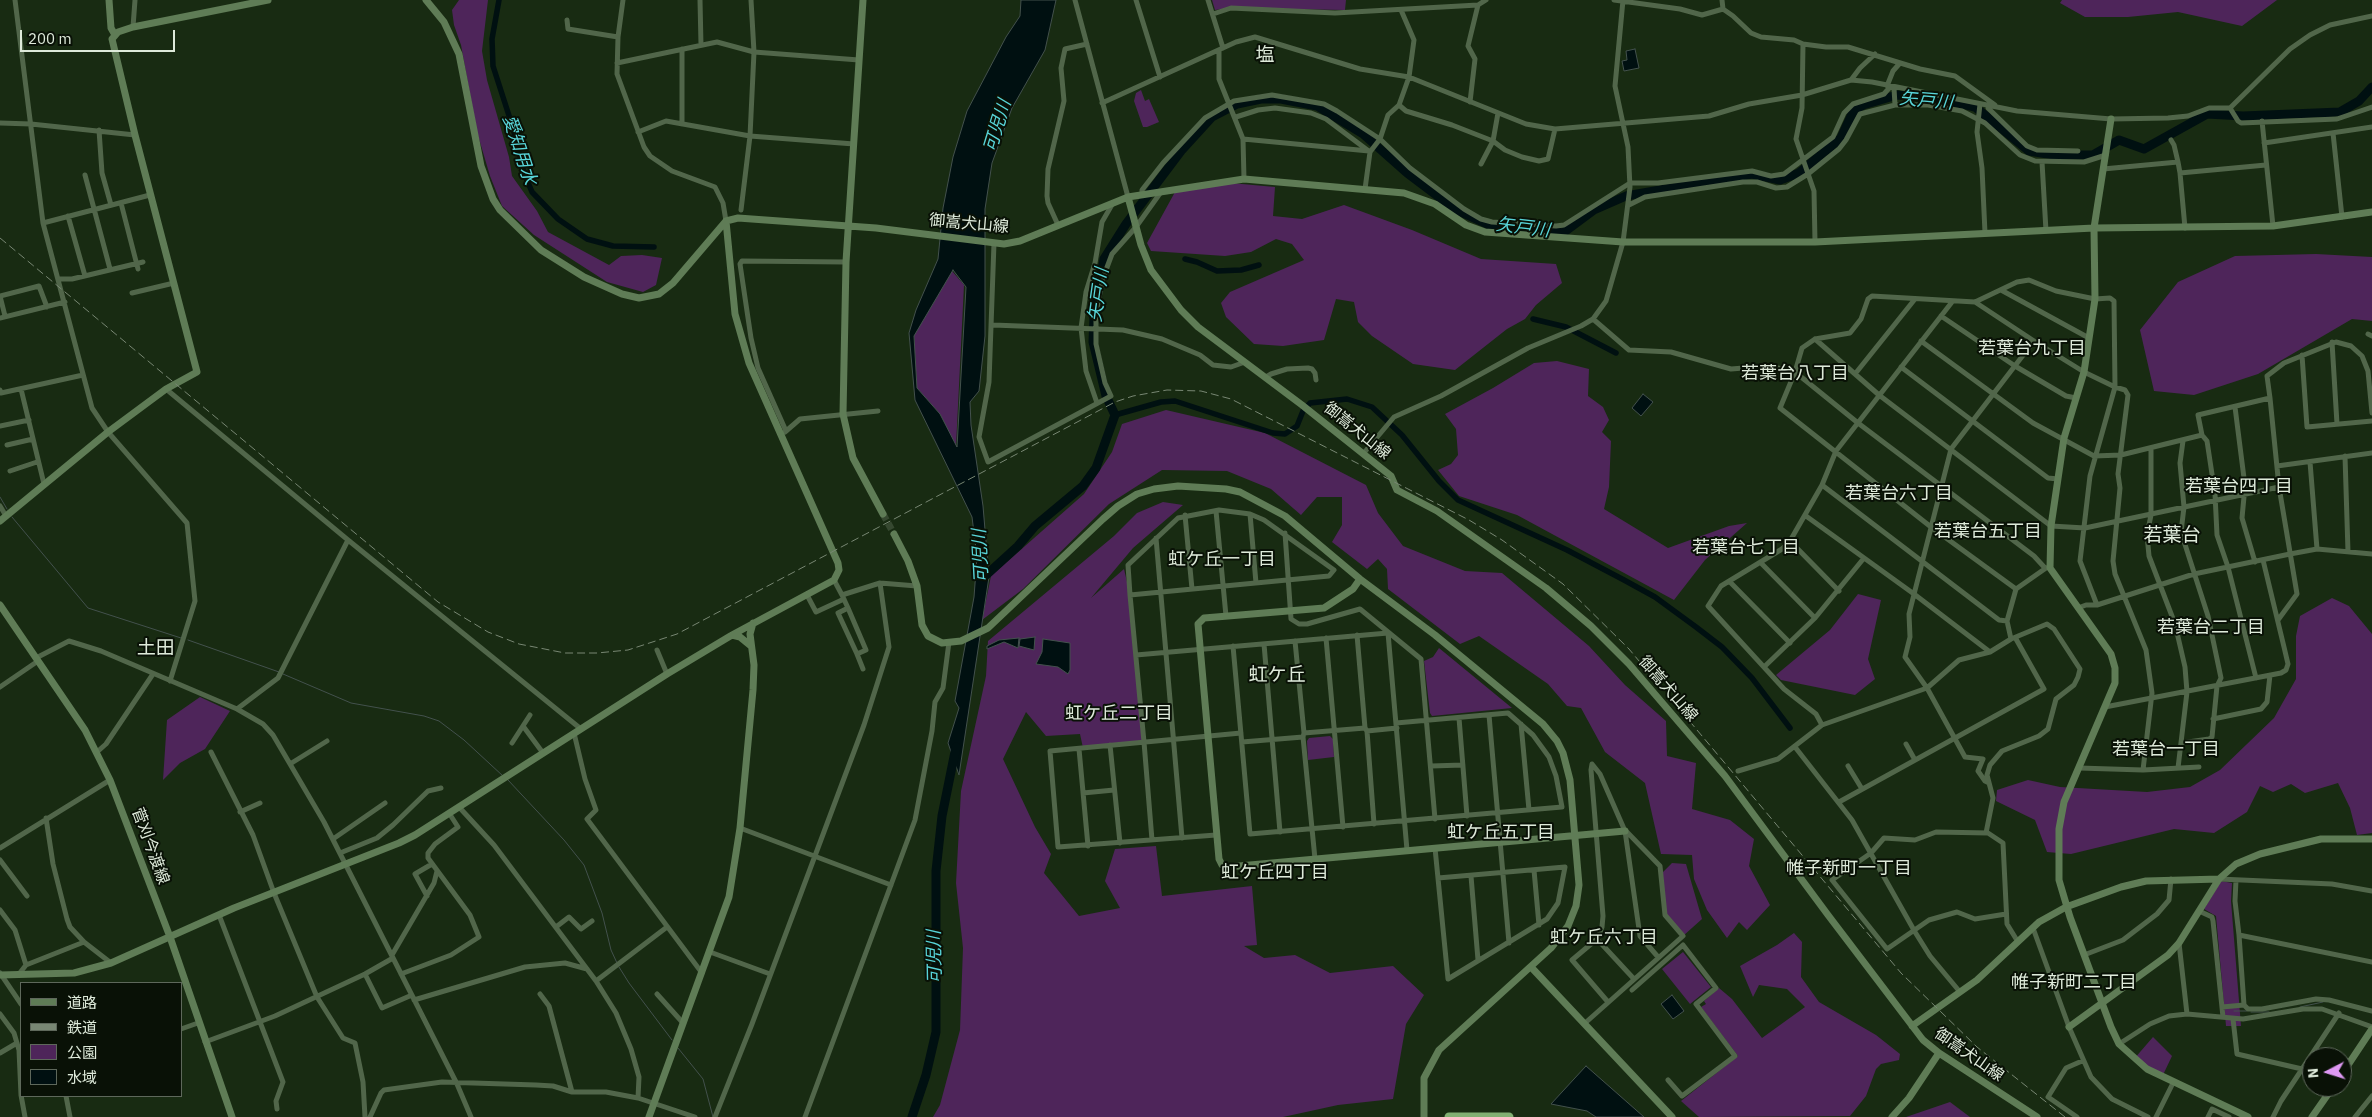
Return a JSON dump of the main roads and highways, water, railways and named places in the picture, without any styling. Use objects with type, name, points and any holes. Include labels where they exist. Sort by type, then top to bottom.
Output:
[{"type":"highway","points":[[1449,1117],[1509,1117]]},
{"type":"water","points":[[1021,0],[1056,0],[1045,50],[1012,108],[992,163],[985,209],[985,336],[979,391],[970,402],[971,425],[983,506],[989,577],[959,775],[948,743],[959,708],[955,701],[974,597],[977,557],[972,517],[915,400],[909,333],[916,310],[938,259],[943,208],[953,157],[967,111],[1006,37],[1020,16]],"holes":[[[953,270],[966,287],[957,447],[940,414],[917,388],[914,336]]]},
{"type":"water","points":[[1635,49],[1639,68],[1624,71],[1622,61],[1627,60],[1626,51]]},
{"type":"water","points":[[1643,394],[1653,402],[1641,416],[1632,408]]},
{"type":"water","points":[[1035,637],[1034,650],[1019,646],[1020,639]]},
{"type":"water","points":[[1019,638],[1018,648],[1004,642],[987,649],[987,646],[999,640]]},
{"type":"water","points":[[1043,639],[1070,643],[1070,670],[1068,674],[1058,667],[1036,664],[1042,652]]},
{"type":"water","points":[[1672,995],[1684,1011],[1673,1019],[1661,1004]]},
{"type":"water","points":[[1586,1066],[1644,1117],[1596,1117],[1587,1111],[1551,1104]]},
{"type":"waterway","name":"愛知用水","points":[[499,0],[492,39],[493,66],[513,128],[524,173],[532,192],[558,219],[587,239],[613,246],[654,247]]},
{"type":"waterway","name":"矢戸川","points":[[984,577],[1018,546],[1035,526],[1083,486],[1096,468],[1115,415],[1106,396],[1093,342],[1094,317],[1104,259],[1126,224],[1181,151],[1212,117],[1237,104],[1261,99],[1281,99],[1317,106],[1363,134],[1407,173],[1456,210],[1496,228],[1535,229],[1563,233],[1594,210],[1626,196],[1752,174],[1780,180],[1799,173],[1841,138],[1853,112],[1863,105],[1897,95],[1945,100],[1975,107],[2029,151],[2054,155],[2093,155],[2119,140],[2144,149],[2207,114],[2243,116],[2340,112],[2359,101],[2372,87]]},
{"type":"waterway","name":"愛知用水","points":[[1185,259],[1217,271],[1241,270],[1259,265]]},
{"type":"waterway","name":"愛知用水","points":[[1533,319],[1566,327],[1616,353]]},
{"type":"waterway","points":[[1115,415],[1161,402],[1175,401],[1273,433],[1285,434],[1297,426],[1303,411],[1310,403],[1347,399],[1372,407],[1402,435],[1439,481],[1458,500],[1567,550],[1624,580],[1655,597],[1696,627],[1722,647],[1752,678],[1790,728]]},
{"type":"waterway","points":[[0,497],[7,509]]},
{"type":"waterway","points":[[12,517],[88,608],[181,638]]},
{"type":"waterway","points":[[188,640],[279,672]]},
{"type":"waterway","points":[[283,674],[351,703],[424,716],[439,721],[464,740],[503,776]]},
{"type":"waterway","name":"可児川","points":[[912,1117],[926,1075],[936,1032],[936,871],[942,816],[956,747]]},
{"type":"waterway","points":[[508,780],[564,840],[584,865],[602,913],[611,950],[617,963]]},
{"type":"waterway","points":[[619,967],[672,1040]]},
{"type":"waterway","points":[[2300,1007],[2323,1002]]},
{"type":"waterway","points":[[2234,1011],[2247,1011]]},
{"type":"waterway","points":[[2251,1012],[2269,1012]]},
{"type":"waterway","points":[[678,1048],[703,1079],[713,1117]]},
{"type":"tunnel","points":[[883,514],[894,534]]},
{"type":"railway","points":[[0,238],[438,602],[488,632],[519,644],[565,653],[597,653],[628,650],[677,634],[1115,402],[1133,396],[1167,390],[1201,391],[1231,399],[1469,520],[1502,540],[1563,584],[1629,649],[1901,973],[1977,1047],[2065,1117]]},
{"type":"district","name":"塩","points":[[1265,56]]},
{"type":"district","name":"若葉台九丁目","points":[[2032,349]]},
{"type":"district","name":"若葉台八丁目","points":[[1795,374]]},
{"type":"district","name":"若葉台四丁目","points":[[2239,487]]},
{"type":"district","name":"若葉台六丁目","points":[[1899,494]]},
{"type":"district","name":"若葉台五丁目","points":[[1988,532]]},
{"type":"district","name":"若葉台","points":[[2172,536]]},
{"type":"district","name":"若葉台七丁目","points":[[1746,548]]},
{"type":"district","name":"虹ケ丘一丁目","points":[[1222,560]]},
{"type":"district","name":"若葉台二丁目","points":[[2211,628]]},
{"type":"district","name":"土田","points":[[156,649]]},
{"type":"district","name":"虹ケ丘","points":[[1277,676]]},
{"type":"district","name":"虹ケ丘二丁目","points":[[1119,714]]},
{"type":"district","name":"若葉台一丁目","points":[[2166,750]]},
{"type":"district","name":"虹ケ丘五丁目","points":[[1501,833]]},
{"type":"district","name":"帷子新町一丁目","points":[[1849,869]]},
{"type":"district","name":"虹ケ丘四丁目","points":[[1275,873]]},
{"type":"district","name":"虹ケ丘六丁目","points":[[1604,938]]},
{"type":"district","name":"帷子新町二丁目","points":[[2074,983]]}]
